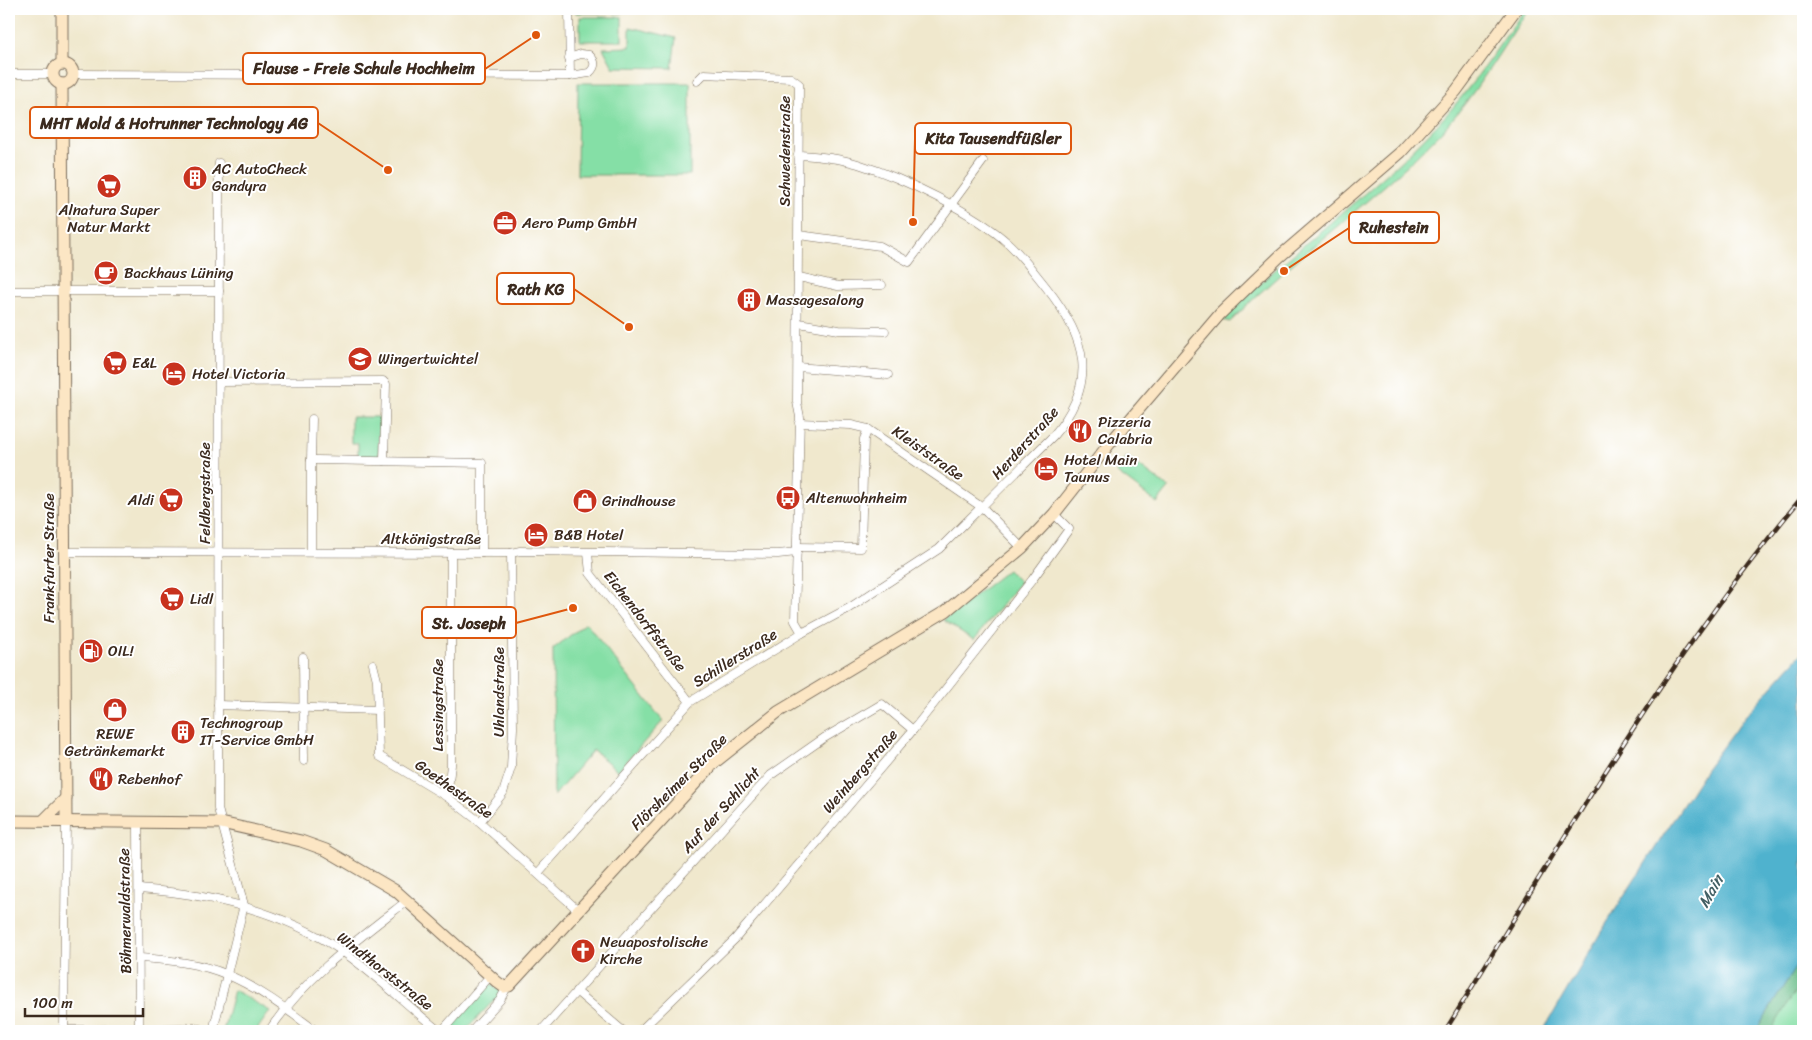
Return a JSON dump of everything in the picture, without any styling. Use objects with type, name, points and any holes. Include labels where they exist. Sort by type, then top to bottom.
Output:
[{"type":"main road","points":[[62,9],[62,64]]},
{"type":"main road","name":"Flörsheimer Straße","points":[[507,987],[516,981],[708,770],[748,734],[819,686],[946,611],[1022,548],[1054,514],[1110,442],[1220,314],[1279,257],[1401,152],[1456,91],[1516,9]]},
{"type":"main road","points":[[62,64],[70,68],[72,74],[68,82],[62,84],[56,82],[53,74],[57,66],[62,64]]},
{"type":"main road","name":"Frankfurter Straße","points":[[62,84],[66,821]]},
{"type":"main road","points":[[44,820],[66,798]]},
{"type":"main road","points":[[9,821],[221,824],[270,832],[326,850],[376,878],[408,900],[490,976],[507,987]]},
{"type":"street","points":[[569,9],[570,76]]},
{"type":"street","points":[[72,74],[570,76],[589,73],[595,66],[589,55],[585,54],[569,58]]},
{"type":"street","points":[[9,74],[53,74]]},
{"type":"street","name":"Schwedenstraße","points":[[697,81],[704,74],[790,78],[796,80],[799,84],[799,423],[795,621],[802,633]]},
{"type":"street","name":"Herderstraße","points":[[798,155],[856,163],[884,173],[983,224],[1009,244],[1060,305],[1076,336],[1084,362],[1082,383],[1068,418],[983,508]]},
{"type":"street","points":[[799,235],[880,246],[909,262],[983,161]]},
{"type":"street","name":"Feldbergstraße","points":[[219,163],[218,809],[244,905]]},
{"type":"street","points":[[799,277],[838,286],[882,285]]},
{"type":"street","points":[[9,291],[219,291]]},
{"type":"street","points":[[799,322],[839,330],[885,331]]},
{"type":"street","points":[[798,367],[888,374]]},
{"type":"street","points":[[219,382],[382,381],[386,384],[384,461]]},
{"type":"street","points":[[311,552],[312,419]]},
{"type":"street","name":"Kleiststraße","points":[[799,423],[851,425],[868,429],[983,508],[1022,548]]},
{"type":"street","points":[[797,549],[861,548],[864,440],[868,429]]},
{"type":"street","points":[[312,460],[482,463],[482,553]]},
{"type":"street","name":"Schillerstraße","points":[[538,873],[690,702],[802,633],[849,608],[940,548],[983,508]]},
{"type":"street","name":"Weinbergstraße","points":[[640,1031],[735,939],[913,730],[1070,529],[1054,514]]},
{"type":"street","name":"Altkönigstraße","points":[[64,552],[126,554],[219,551],[451,553],[511,553],[520,551],[778,554],[797,549]]},
{"type":"street","name":"Lessingstraße","points":[[446,797],[451,765],[451,553]]},
{"type":"street","name":"Uhlandstraße","points":[[480,822],[503,793],[511,768],[513,728],[511,553]]},
{"type":"street","name":"Eichendorffstraße","points":[[588,553],[590,573],[690,702]]},
{"type":"street","points":[[303,657],[304,761]]},
{"type":"street","name":"Goethestraße","points":[[373,664],[377,674],[379,756],[446,797],[480,822],[579,911]]},
{"type":"street","name":"Auf der Schlicht","points":[[540,1031],[771,774],[824,738],[882,704],[913,730]]},
{"type":"street","points":[[218,705],[378,710]]},
{"type":"street","name":"Frankfurter Straße","points":[[64,1030],[66,821]]},
{"type":"street","name":"Böhmerwaldstraße","points":[[138,822],[140,889],[139,1029]]},
{"type":"street","name":"Windthorststraße","points":[[140,889],[224,900],[244,905],[300,928],[342,951],[441,1031]]},
{"type":"street","points":[[269,1031],[284,1008],[342,951],[408,900]]},
{"type":"street","points":[[64,1030],[194,1028],[211,1031],[228,975],[244,905]]},
{"type":"street","points":[[140,958],[183,962],[228,975],[284,1008],[316,1031]]},
{"type":"street","points":[[441,1031],[490,976]]},
{"type":"street","name":"Flörsheimer Straße","points":[[472,1031],[500,1000],[507,987]]},
{"type":"street","points":[[576,991],[623,1031]]},
{"type":"green space","points":[[576,9],[625,9],[622,13],[576,13]]},
{"type":"green space","points":[[1525,9],[1529,9],[1477,88],[1441,132],[1390,181],[1282,273],[1230,322],[1222,320],[1248,294],[1413,150],[1450,111],[1473,83]]},
{"type":"green space","points":[[580,17],[622,17],[622,41],[580,41]]},
{"type":"green space","points":[[630,27],[676,38],[672,68],[613,67],[603,48],[630,47]]},
{"type":"green space","points":[[578,83],[690,83],[690,175],[577,175]]},
{"type":"green space","points":[[351,417],[379,417],[379,456],[358,456],[358,443],[351,443]]},
{"type":"green space","points":[[1127,457],[1169,488],[1157,503],[1116,472]]},
{"type":"green space","points":[[1008,570],[1020,582],[974,640],[943,620]]},
{"type":"green space","points":[[586,623],[663,721],[618,771],[593,750],[554,796],[553,649]]},
{"type":"green space","points":[[1803,955],[1803,1031],[1756,1031]]},
{"type":"green space","points":[[1803,955],[1803,978],[1771,1031],[1756,1031]]},
{"type":"green space","points":[[492,984],[501,992],[497,1001],[495,999],[465,1031],[444,1031],[486,985]]},
{"type":"green space","points":[[234,990],[270,1011],[256,1031],[223,1031]]},
{"type":"water","name":"Main","points":[[1803,652],[1803,955],[1756,1031],[1543,1031],[1601,932],[1706,769],[1746,715]]},
{"type":"railway","points":[[1445,1031],[1572,825],[1659,690],[1753,559],[1803,496]]},
{"type":"place","name":"Flause - Freie Schule Hochheim","points":[[536,35]]},
{"type":"place","name":"MHT Mold & Hotrunner Technology AG","points":[[388,170]]},
{"type":"place","name":"AC AutoCheck Gandyra","points":[[195,178]]},
{"type":"place","name":"Alnatura Super Natur Markt","points":[[109,186]]},
{"type":"place","name":"Kita Tausendfüßler","points":[[913,222]]},
{"type":"place","name":"Aero Pump GmbH","points":[[505,223]]},
{"type":"place","name":"Ruhestein","points":[[1284,271]]},
{"type":"place","name":"Backhaus Lüning","points":[[106,273]]},
{"type":"place","name":"Massagesalong","points":[[749,300]]},
{"type":"place","name":"Rath KG","points":[[629,327]]},
{"type":"place","name":"Wingertwichtel","points":[[360,359]]},
{"type":"place","name":"E&L","points":[[115,363]]},
{"type":"place","name":"Hotel Victoria","points":[[174,374]]},
{"type":"place","name":"Pizzeria Calabria","points":[[1080,431]]},
{"type":"place","name":"Hotel Main Taunus","points":[[1046,469]]},
{"type":"place","name":"Altenwohnheim","points":[[788,498]]},
{"type":"place","name":"Aldi","points":[[171,500]]},
{"type":"place","name":"Grindhouse","points":[[585,501]]},
{"type":"place","name":"B&B Hotel","points":[[536,535]]},
{"type":"place","name":"Lidl","points":[[172,599]]},
{"type":"place","name":"St. Joseph","points":[[573,608]]},
{"type":"place","name":"OIL!","points":[[91,651]]},
{"type":"place","name":"REWE Getränkemarkt","points":[[115,710]]},
{"type":"place","name":"Technogroup IT-Service GmbH","points":[[183,732]]},
{"type":"place","name":"Rebenhof","points":[[101,779]]},
{"type":"place","name":"Neuapostolische Kirche","points":[[583,951]]}]
